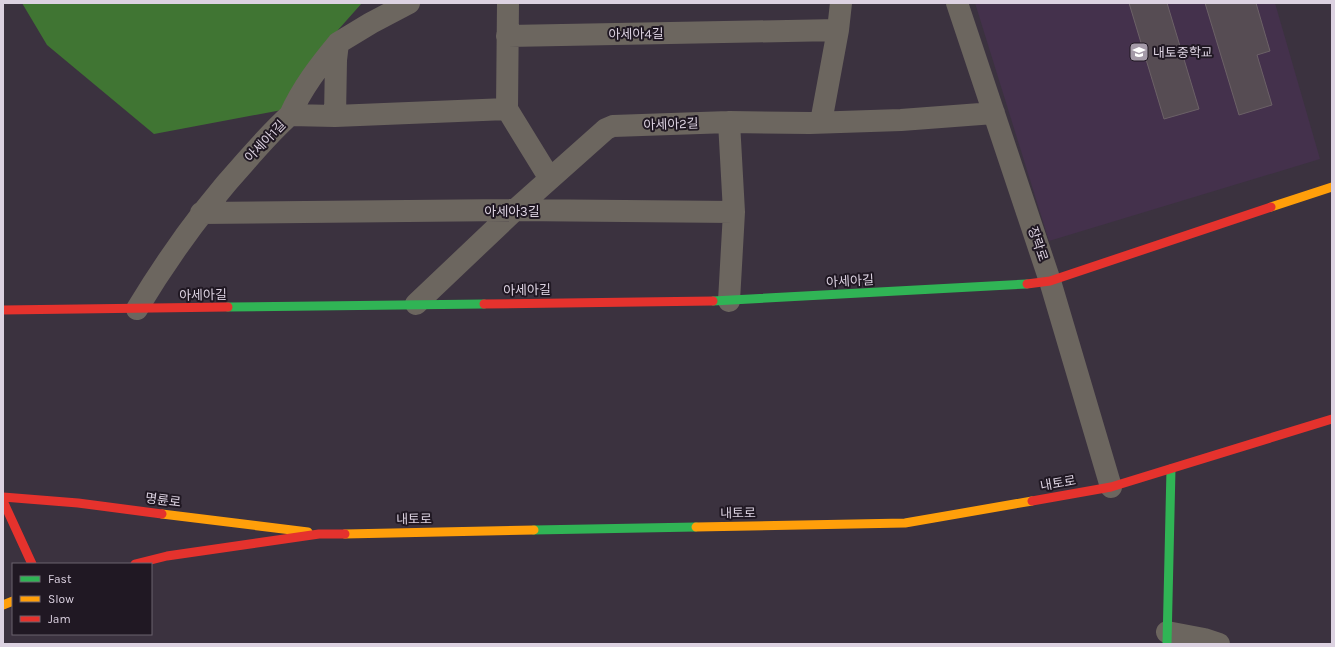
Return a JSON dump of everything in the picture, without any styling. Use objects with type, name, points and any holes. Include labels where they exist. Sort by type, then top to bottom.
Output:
[{"type":"street","points":[[290,115],[298,98],[315,72],[338,43],[371,23],[409,3]]},
{"type":"street","points":[[508,3],[507,109],[550,179]]},
{"type":"street","points":[[821,122],[838,30],[841,3]]},
{"type":"street","name":"장락로","points":[[957,3],[1050,281],[1111,487]]},
{"type":"street","name":"아세아4길","points":[[507,36],[838,30]]},
{"type":"street","points":[[338,43],[336,60],[335,116],[507,109]]},
{"type":"street","name":"아세아2길","points":[[416,304],[515,210],[606,129],[613,126],[729,122],[901,120],[994,113]]},
{"type":"street","name":"아세아1길","points":[[137,309],[162,269],[201,213],[277,126],[290,115],[335,116]]},
{"type":"street","points":[[729,122],[734,212],[730,301]]},
{"type":"street","name":"아세아길","points":[[3,310],[730,301],[1006,286],[1050,281],[1332,187]]},
{"type":"street","name":"아세아3길","points":[[201,213],[515,210],[734,212]]},
{"type":"street","name":"내토로","points":[[139,563],[166,556],[319,534],[905,523],[1111,487],[1332,419]]},
{"type":"street","points":[[1171,468],[1167,638],[1204,639],[1219,644]]},
{"type":"street","name":"명륜로","points":[[3,496],[78,503],[319,534]]},
{"type":"street","points":[[3,501],[32,563]]},
{"type":"shaded area","points":[[975,3],[1275,3],[1320,159],[1049,241]]},
{"type":"green space","points":[[22,3],[362,3],[330,39],[287,109],[154,134],[47,45]]},
{"type":"building","points":[[1129,3],[1167,3],[1199,109],[1164,119]]},
{"type":"building","points":[[1205,3],[1256,3],[1270,51],[1257,55],[1272,105],[1239,115]]},
{"type":"traffic: fast","points":[[713,301],[1027,284]]},
{"type":"traffic: fast","points":[[228,307],[484,304]]},
{"type":"traffic: fast","points":[[1167,644],[1171,469]]},
{"type":"traffic: fast","points":[[534,530],[696,527]]},
{"type":"traffic: slow","points":[[1271,207],[1332,187]]},
{"type":"traffic: slow","points":[[696,527],[905,523],[1032,501]]},
{"type":"traffic: slow","points":[[162,514],[308,532]]},
{"type":"traffic: slow","points":[[345,534],[534,530]]},
{"type":"traffic: slow","points":[[3,605],[12,601]]},
{"type":"traffic: jam","points":[[1027,284],[1050,281],[1271,207]]},
{"type":"traffic: jam","points":[[484,304],[713,301]]},
{"type":"traffic: jam","points":[[3,310],[228,307]]},
{"type":"traffic: jam","points":[[1032,501],[1111,487],[1332,419]]},
{"type":"traffic: jam","points":[[3,497],[78,503],[162,514]]},
{"type":"traffic: jam","points":[[3,501],[32,563]]},
{"type":"traffic: jam","points":[[139,563],[167,556],[319,534],[345,534]]},
{"type":"place","name":"내토중학교","points":[[1139,52]]}]
